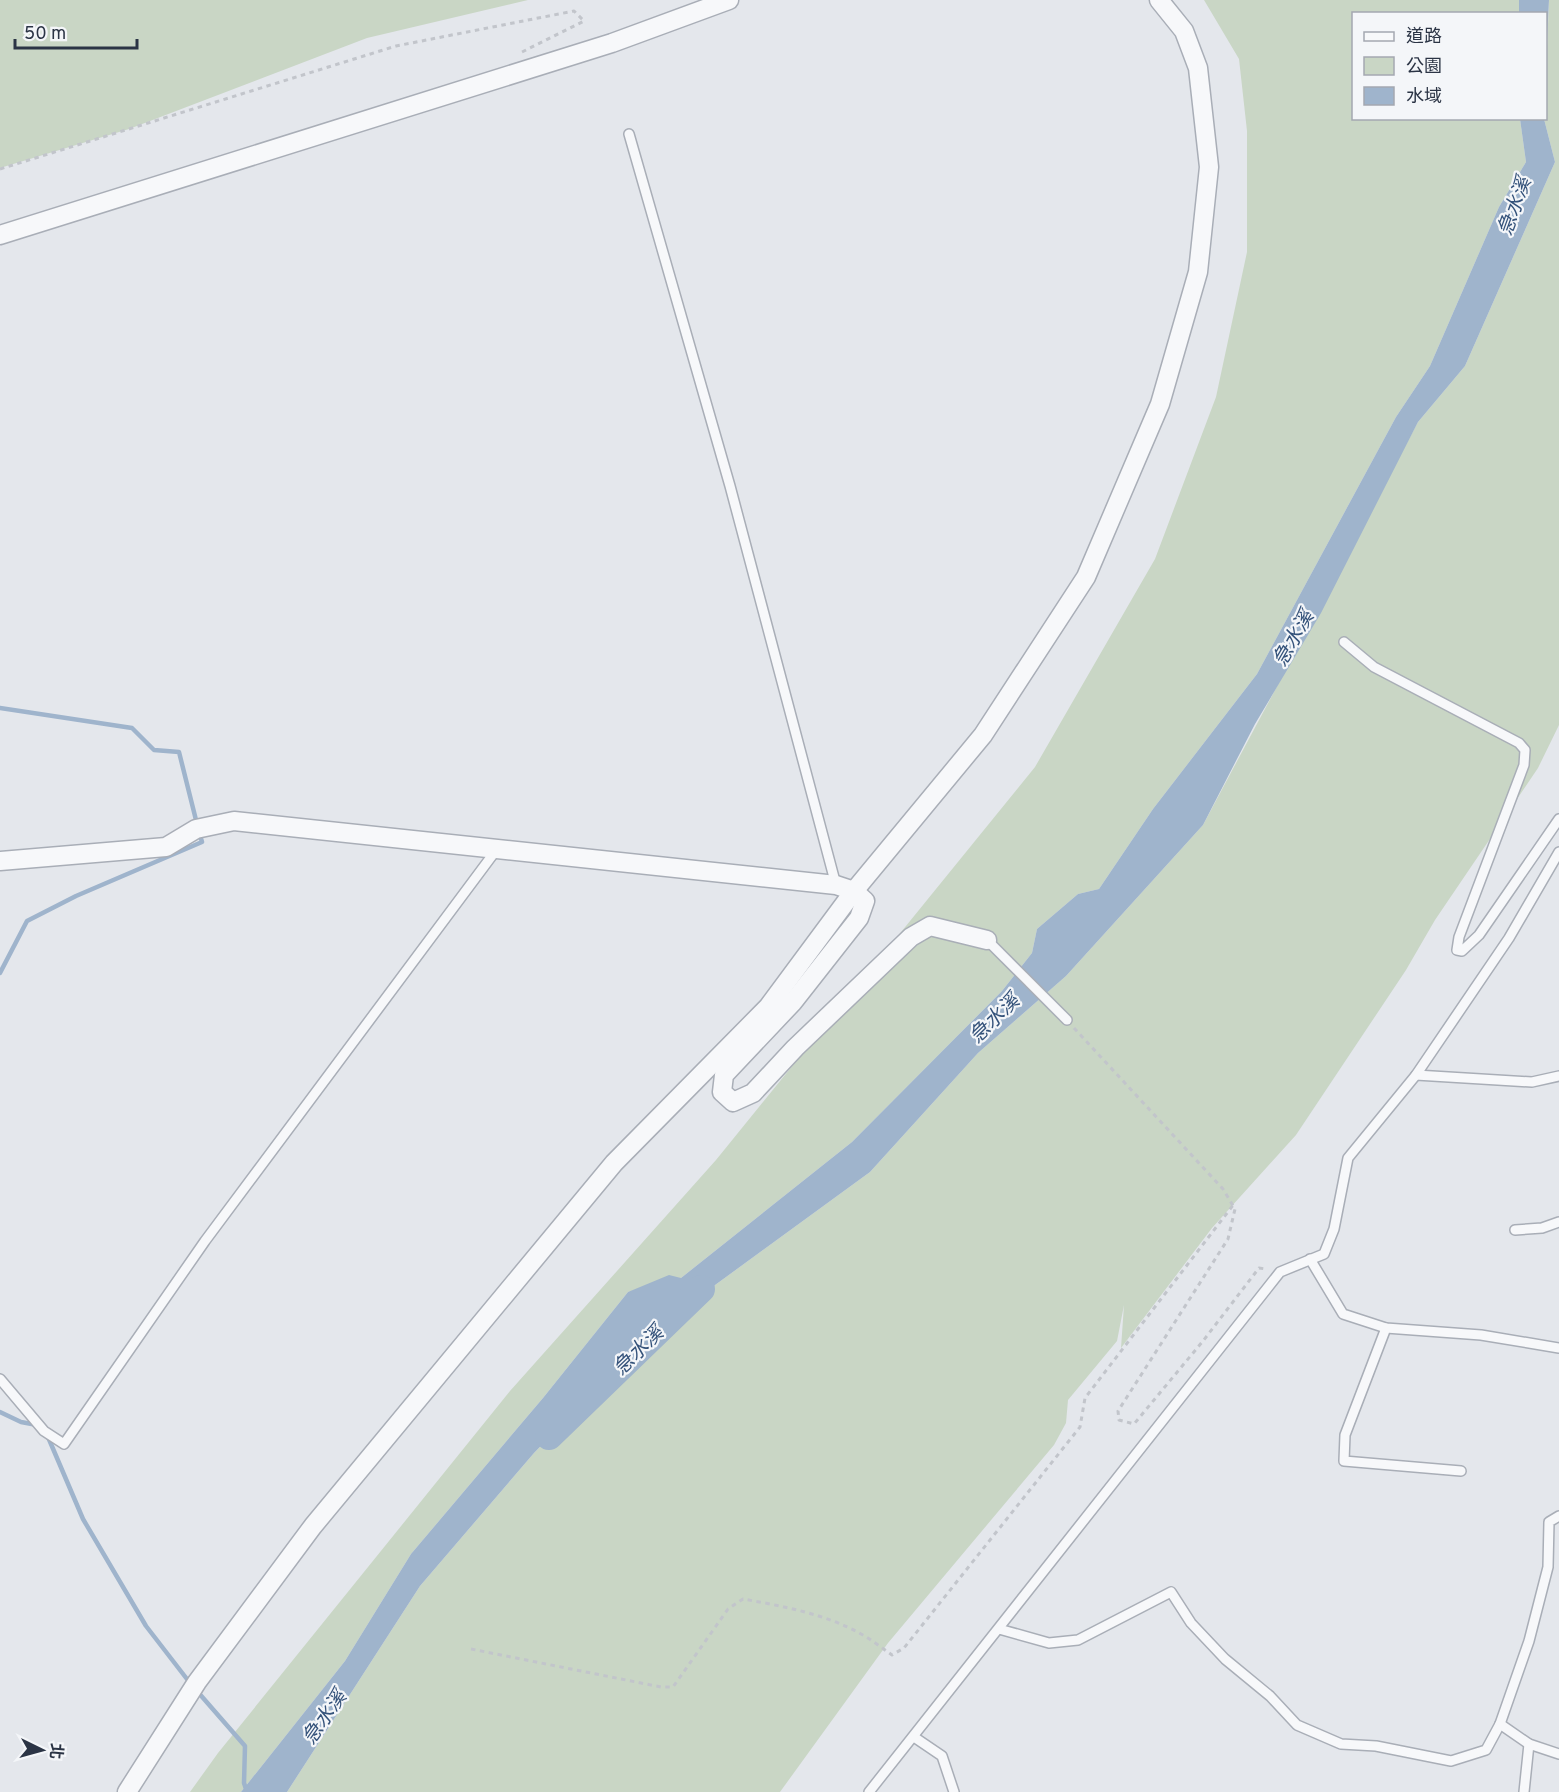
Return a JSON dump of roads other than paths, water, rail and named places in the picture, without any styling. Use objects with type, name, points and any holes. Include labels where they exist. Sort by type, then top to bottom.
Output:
[{"type":"street","points":[[0,235],[612,43],[729,0]]},
{"type":"street","points":[[128,1792],[197,1682],[313,1526],[614,1163],[768,1007],[854,891],[983,735],[1086,577],[1160,404],[1198,272],[1209,167],[1198,68],[1184,31],[1159,0]]},
{"type":"street","points":[[0,861],[166,847],[196,829],[234,821],[836,885],[854,891],[865,902],[858,918],[793,1002],[724,1075],[722,1092],[733,1102],[753,1093],[795,1048],[911,937],[930,926],[987,940]]},
{"type":"lane","points":[[629,134],[733,497],[836,885]]},
{"type":"lane","points":[[1344,642],[1374,667],[1520,743],[1525,750],[1524,765],[1459,937],[1457,950],[1462,951],[1470,946],[1479,935],[1559,819]]},
{"type":"lane","points":[[0,1379],[44,1431],[64,1444],[205,1241],[499,848]]},
{"type":"lane","points":[[868,1792],[914,1737],[1280,1272],[1324,1254],[1334,1229],[1348,1158],[1416,1075],[1509,938],[1559,852]]},
{"type":"lane","points":[[987,940],[1067,1020]]},
{"type":"lane","points":[[1416,1075],[1532,1082],[1559,1076]]},
{"type":"lane","points":[[1515,1230],[1542,1227],[1559,1222]]},
{"type":"lane","points":[[1310,1259],[1342,1314],[1386,1328],[1481,1335],[1559,1348]]},
{"type":"lane","points":[[1386,1328],[1345,1435],[1344,1461],[1461,1471]]},
{"type":"lane","points":[[999,1629],[1049,1643],[1078,1640],[1171,1592],[1191,1623],[1225,1659],[1270,1696],[1297,1725],[1341,1744],[1376,1746],[1451,1761],[1485,1750],[1500,1725],[1529,1641],[1548,1568],[1549,1521],[1559,1516]]},
{"type":"lane","points":[[1500,1725],[1529,1744],[1559,1754]]},
{"type":"lane","points":[[914,1737],[942,1756],[954,1792]]},
{"type":"lane","points":[[1524,1792],[1529,1744]]},
{"type":"water","points":[[1519,0],[1549,0],[1547,39],[1547,12],[1519,12]]},
{"type":"water","points":[[1520,120],[1544,120],[1555,162],[1465,366],[1418,422],[1321,613],[1255,724],[1203,825],[1066,976],[978,1053],[870,1172],[652,1331],[534,1453],[420,1586],[287,1792],[241,1792],[345,1661],[411,1554],[543,1398],[628,1292],[669,1275],[681,1278],[852,1142],[1002,991],[1032,953],[1037,929],[1078,894],[1099,889],[1153,809],[1257,674],[1396,417],[1430,366],[1499,207],[1526,162]]},
{"type":"waterway","points":[[0,708],[132,728],[154,750],[179,752],[197,824]]},
{"type":"waterway","points":[[0,973],[27,921],[76,896],[202,842],[199,832]]},
{"type":"waterway","name":"急水溪","points":[[549,1436],[701,1289]]},
{"type":"waterway","points":[[0,1412],[21,1422],[37,1425]]},
{"type":"waterway","points":[[48,1437],[83,1519],[146,1626],[190,1683]]},
{"type":"waterway","points":[[197,1691],[245,1746],[244,1783],[247,1792]]}]
